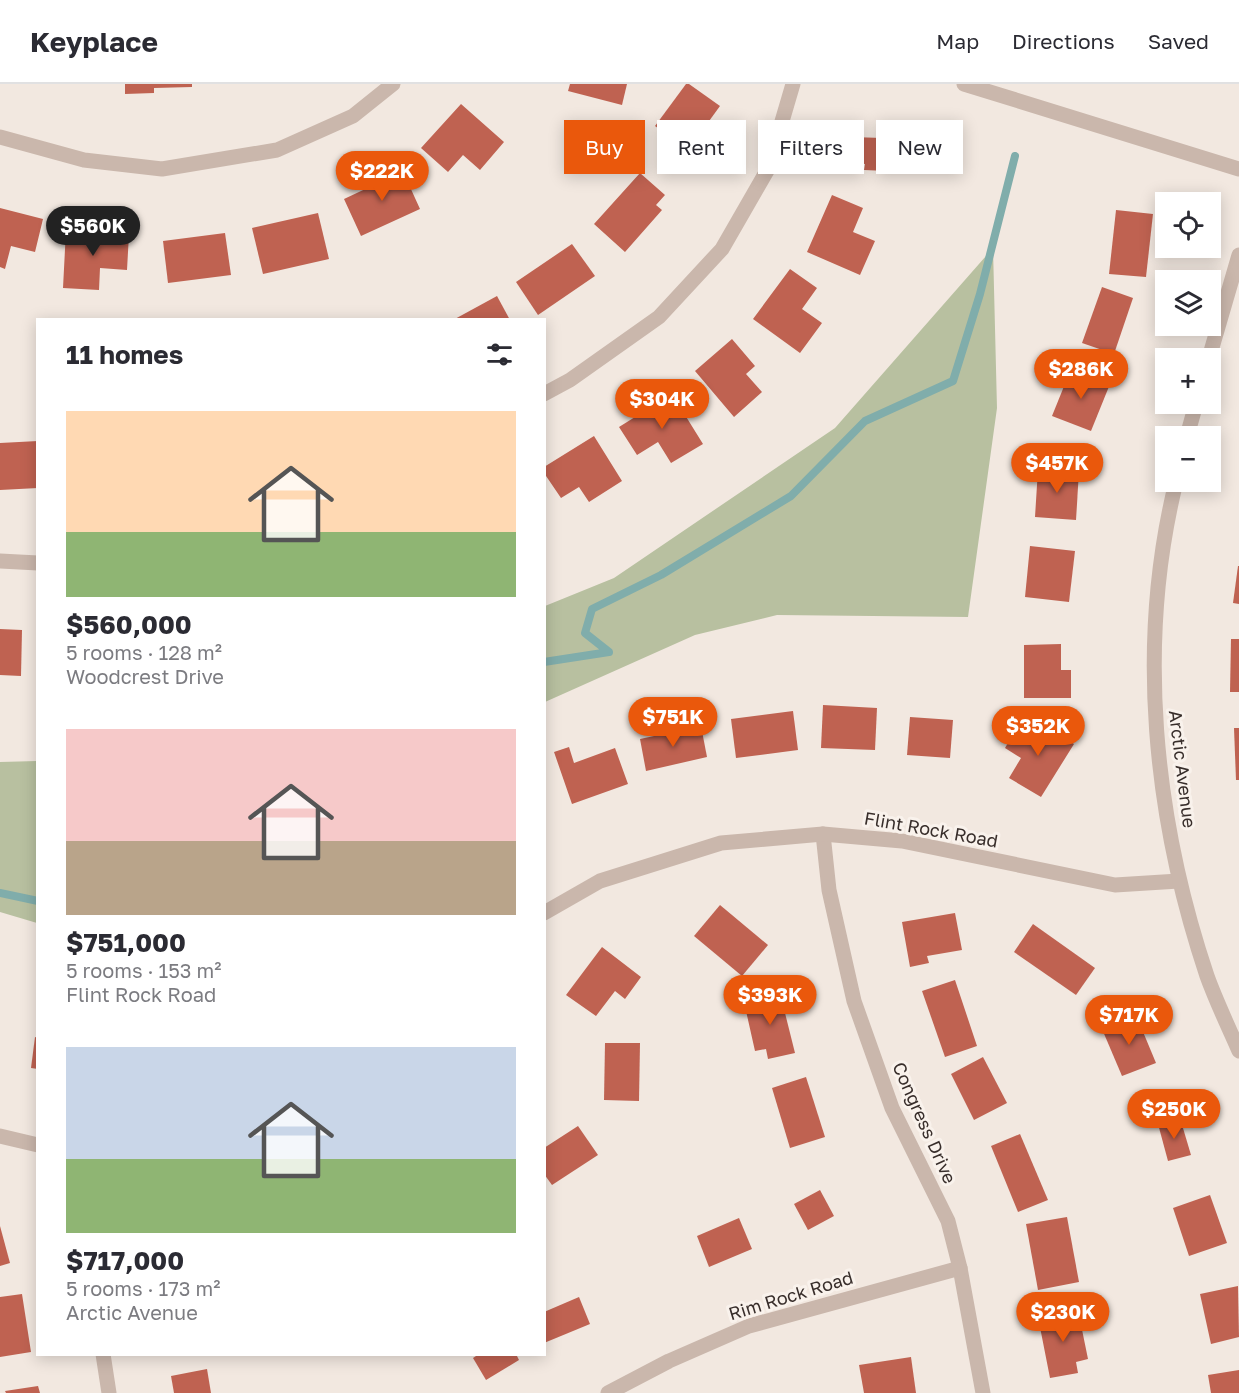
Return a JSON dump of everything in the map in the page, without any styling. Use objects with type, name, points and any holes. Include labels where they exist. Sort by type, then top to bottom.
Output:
[{"type":"street","points":[[0,137],[84,160],[162,169],[277,150],[352,116],[393,84]]},
{"type":"street","points":[[546,393],[570,380],[659,317],[722,249],[768,169],[793,84]]},
{"type":"street","points":[[964,84],[1239,169]]},
{"type":"street","points":[[1212,348],[1239,255]]},
{"type":"street","name":"Arctic Avenue","points":[[1174,492],[1158,584],[1154,686],[1158,761],[1179,881],[1208,977],[1239,1051]]},
{"type":"street","points":[[0,561],[36,563]]},
{"type":"street","name":"Flint Rock Road","points":[[546,912],[600,881],[721,843],[823,834],[902,841],[1115,885],[1179,881]]},
{"type":"street","name":"Congress Drive","points":[[823,834],[829,890],[854,1001],[891,1108],[948,1221],[960,1268],[983,1393]]},
{"type":"street","points":[[0,1136],[36,1145]]},
{"type":"street","name":"Rim Rock Road","points":[[608,1393],[669,1361],[748,1326],[960,1268]]},
{"type":"street","points":[[103,1356],[109,1393]]},
{"type":"green space","points":[[993,248],[997,408],[968,617],[777,615],[695,635],[546,702],[546,606],[614,578],[835,428]]},
{"type":"green space","points":[[36,761],[36,923],[0,912],[0,762]]},
{"type":"building","points":[[125,84],[192,84],[192,87],[154,88],[154,93],[125,94]]},
{"type":"building","points":[[570,84],[627,84],[622,105],[568,91]]},
{"type":"building","points":[[686,84],[720,106],[710,120],[659,120]]},
{"type":"building","points":[[461,104],[504,142],[480,170],[463,155],[448,172],[421,148]]},
{"type":"building","points":[[864,137],[876,138],[876,171],[864,170]]},
{"type":"building","points":[[400,165],[420,209],[361,236],[344,199],[376,184],[373,177]]},
{"type":"building","points":[[639,174],[665,195],[656,205],[662,210],[625,252],[594,224]]},
{"type":"building","points":[[832,195],[863,208],[853,232],[875,241],[860,275],[807,252]]},
{"type":"building","points":[[0,208],[43,219],[35,252],[11,246],[5,269],[0,267]]},
{"type":"building","points":[[1116,210],[1153,214],[1146,277],[1109,274]]},
{"type":"building","points":[[318,213],[329,259],[263,274],[252,228]]},
{"type":"building","points":[[66,230],[129,234],[127,270],[100,268],[99,290],[63,288]]},
{"type":"building","points":[[225,233],[231,275],[168,283],[163,241]]},
{"type":"building","points":[[572,244],[595,276],[538,315],[516,282]]},
{"type":"building","points":[[790,269],[817,288],[802,309],[822,323],[800,353],[753,319]]},
{"type":"building","points":[[1102,287],[1133,298],[1114,354],[1082,343]]},
{"type":"building","points":[[497,296],[509,318],[457,318]]},
{"type":"building","points":[[732,339],[755,366],[746,374],[762,392],[734,417],[695,371]]},
{"type":"building","points":[[1071,369],[1110,384],[1091,431],[1052,416]]},
{"type":"building","points":[[672,394],[703,444],[671,463],[658,442],[637,455],[619,427]]},
{"type":"building","points":[[594,436],[622,481],[589,502],[579,487],[561,498],[546,476],[546,466]]},
{"type":"building","points":[[36,441],[36,488],[0,490],[0,443]]},
{"type":"building","points":[[1038,469],[1079,471],[1076,520],[1035,517]]},
{"type":"building","points":[[1030,546],[1075,551],[1069,602],[1025,597]]},
{"type":"building","points":[[1239,566],[1239,604],[1233,603]]},
{"type":"building","points":[[0,629],[22,630],[21,676],[0,675]]},
{"type":"building","points":[[1231,639],[1239,639],[1239,692],[1230,692]]},
{"type":"building","points":[[1061,644],[1061,670],[1071,670],[1071,698],[1024,698],[1024,645]]},
{"type":"building","points":[[823,705],[877,708],[875,750],[821,748]]},
{"type":"building","points":[[793,711],[798,750],[736,758],[731,719]]},
{"type":"building","points":[[910,717],[953,720],[950,758],[907,755]]},
{"type":"building","points":[[1039,722],[1074,744],[1041,797],[1009,778],[1021,758],[1005,748],[1018,726],[1032,735]]},
{"type":"building","points":[[701,726],[707,757],[646,771],[640,739]]},
{"type":"building","points":[[1234,728],[1239,728],[1239,780],[1236,780]]},
{"type":"building","points":[[569,747],[574,763],[615,748],[628,784],[572,804],[554,752]]},
{"type":"building","points":[[720,905],[768,945],[742,976],[694,936]]},
{"type":"building","points":[[955,913],[962,950],[927,956],[929,963],[910,967],[902,922]]},
{"type":"building","points":[[1033,924],[1095,968],[1076,995],[1014,952]]},
{"type":"building","points":[[602,947],[641,977],[625,999],[615,991],[596,1016],[566,995]]},
{"type":"building","points":[[955,980],[977,1046],[945,1057],[922,991]]},
{"type":"building","points":[[780,993],[795,1053],[768,1059],[766,1049],[755,1051],[744,1002]]},
{"type":"building","points":[[1136,1015],[1156,1063],[1122,1076],[1102,1029]]},
{"type":"building","points":[[35,1037],[36,1069],[31,1068]]},
{"type":"building","points":[[605,1043],[640,1043],[639,1101],[604,1100]]},
{"type":"building","points":[[983,1057],[1007,1103],[974,1120],[951,1074]]},
{"type":"building","points":[[806,1077],[825,1137],[790,1148],[772,1088]]},
{"type":"building","points":[[1180,1118],[1191,1155],[1168,1161],[1158,1124]]},
{"type":"building","points":[[578,1126],[598,1155],[552,1185],[546,1177],[546,1147]]},
{"type":"building","points":[[1020,1134],[1048,1200],[1018,1212],[991,1146]]},
{"type":"building","points":[[820,1190],[834,1216],[808,1230],[794,1204]]},
{"type":"building","points":[[1210,1195],[1227,1243],[1189,1256],[1173,1208]]},
{"type":"building","points":[[1067,1217],[1079,1282],[1038,1290],[1026,1224]]},
{"type":"building","points":[[739,1218],[752,1249],[709,1267],[697,1236]]},
{"type":"building","points":[[0,1226],[10,1263],[0,1266]]},
{"type":"building","points":[[1238,1286],[1239,1337],[1211,1344],[1200,1294]]},
{"type":"building","points":[[22,1294],[31,1352],[0,1357],[0,1297]]},
{"type":"building","points":[[579,1297],[590,1324],[546,1342],[546,1311]]},
{"type":"building","points":[[1078,1310],[1088,1359],[1076,1362],[1078,1373],[1050,1378],[1038,1317]]},
{"type":"building","points":[[476,1356],[517,1356],[519,1360],[486,1380],[473,1358]]},
{"type":"building","points":[[911,1357],[916,1393],[864,1393],[859,1365]]},
{"type":"building","points":[[207,1369],[211,1393],[174,1393],[171,1376]]},
{"type":"building","points":[[1239,1370],[1239,1393],[1211,1393],[1208,1375]]},
{"type":"building","points":[[38,1386],[40,1393],[6,1393],[5,1391]]},
{"type":"waterway","points":[[546,662],[609,652],[585,633],[592,609],[661,575],[791,496],[865,421],[953,381],[980,294],[1015,156]]},
{"type":"waterway","points":[[0,893],[36,901]]}]
